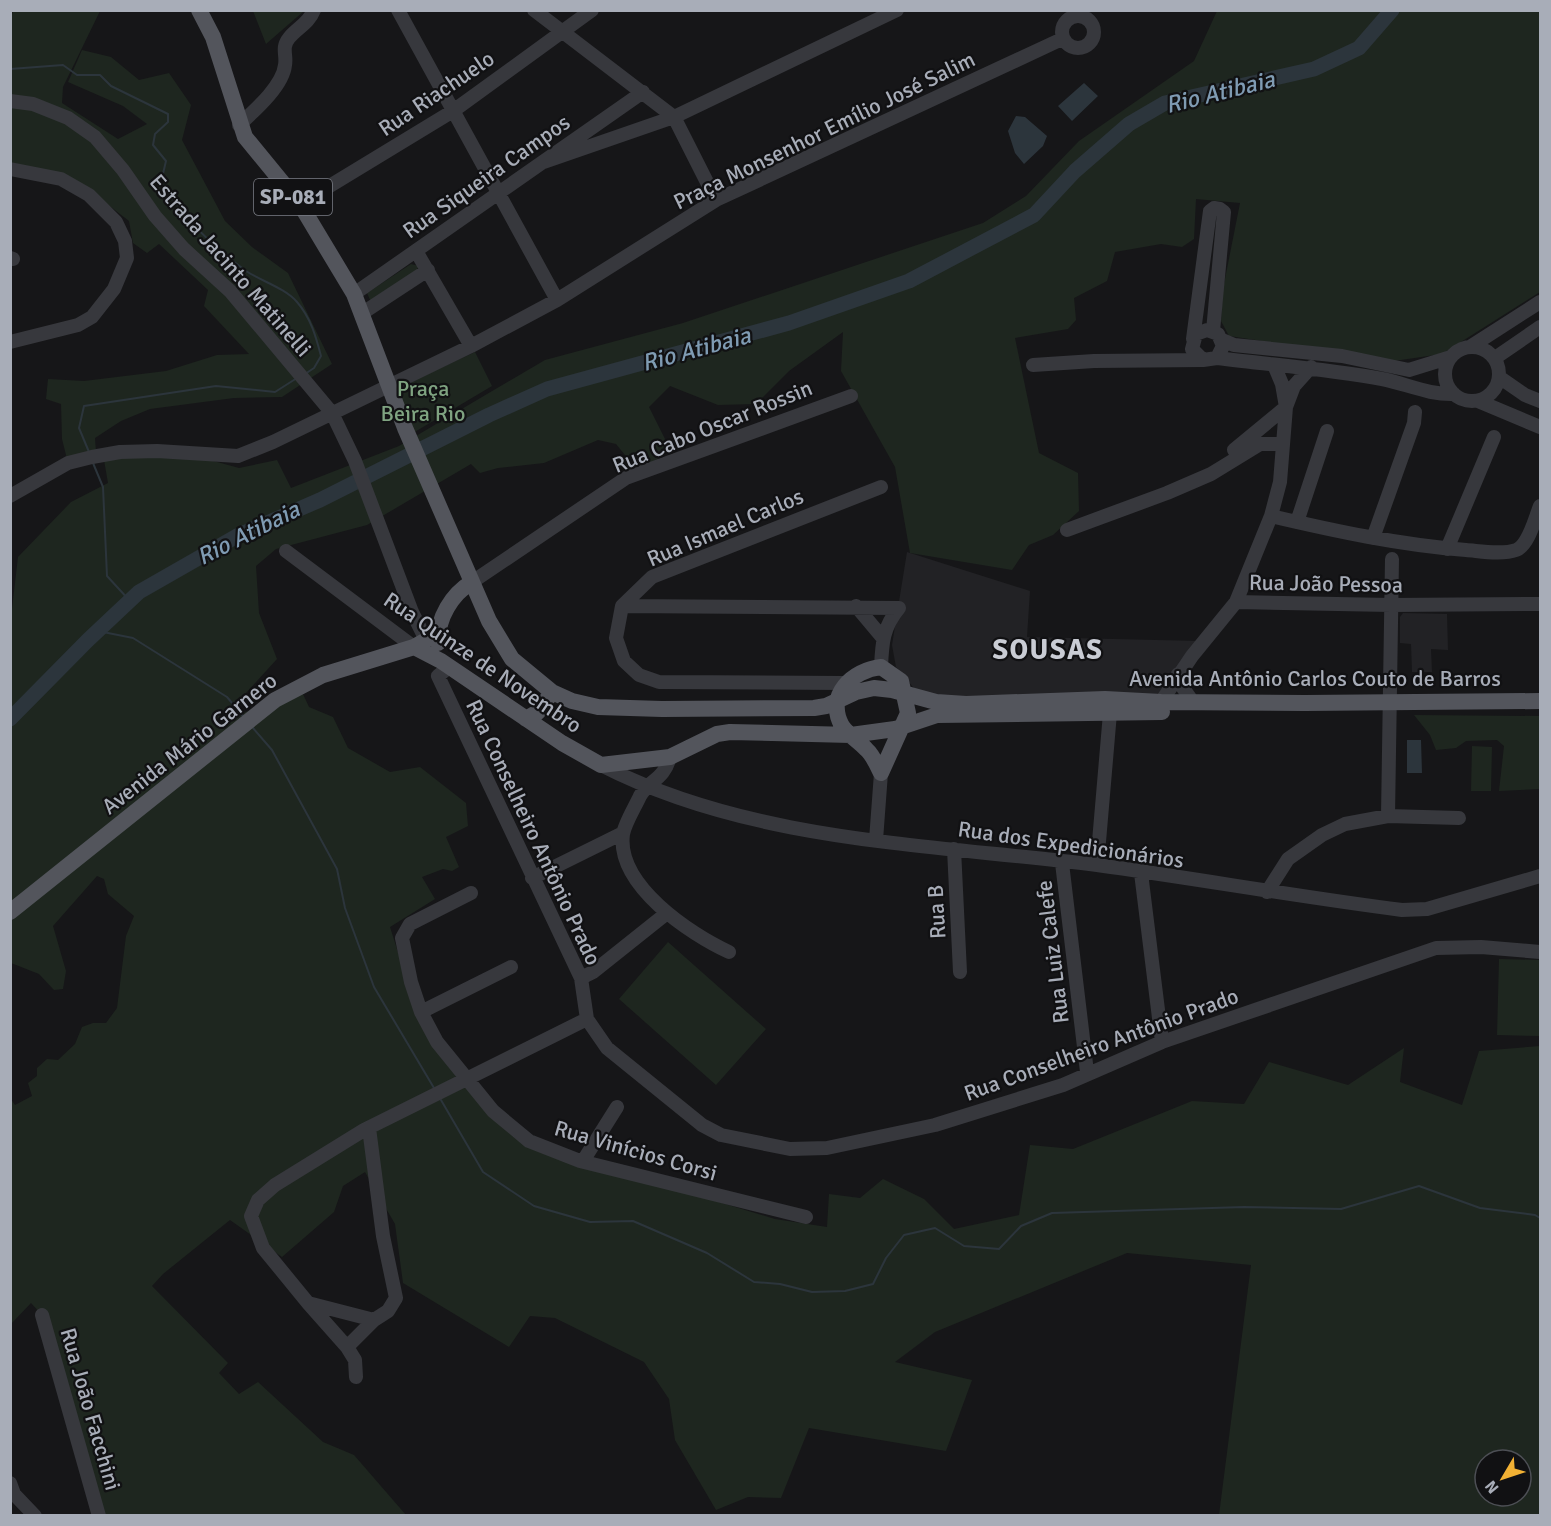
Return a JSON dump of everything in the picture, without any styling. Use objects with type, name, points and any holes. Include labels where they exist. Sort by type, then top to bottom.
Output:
[{"type":"main road","name":"SP-081","points":[[199,10],[213,38],[239,125],[245,137],[300,204],[354,294],[387,386]]},
{"type":"main road","name":"Avenida Antônio Carlos Couto de Barros","points":[[387,386],[489,621],[512,660],[552,692],[572,701],[598,707],[662,709],[814,708],[841,691],[874,688],[892,690],[936,702],[966,704],[1105,699],[1540,711]]},
{"type":"main road","points":[[443,668],[426,640],[452,597],[472,582]]},
{"type":"main road","name":"Rua Quinze de Novembro","points":[[426,640],[443,668],[601,765]]},
{"type":"main road","name":"Avenida Mário Garnero","points":[[10,912],[275,700],[323,675],[426,640]]},
{"type":"main road","points":[[881,667],[901,681],[909,713],[881,773],[868,750],[842,725],[838,715],[841,691],[859,672],[881,667]]},
{"type":"main road","points":[[526,719],[538,712],[552,692]]},
{"type":"main road","name":"Avenida Antônio Carlos Couto de Barros","points":[[670,757],[717,734],[851,735],[884,732],[937,715],[1389,707],[1540,701]]},
{"type":"main road","points":[[601,765],[670,757]]},
{"type":"street","points":[[239,125],[272,92],[285,66],[283,48],[289,38],[311,18],[314,10]]},
{"type":"street","points":[[398,10],[557,300]]},
{"type":"street","points":[[534,10],[674,117],[716,200]]},
{"type":"street","name":"Rua Riachuelo","points":[[300,204],[453,111],[592,10]]},
{"type":"street","points":[[544,162],[674,117],[897,10]]},
{"type":"street","points":[[1071,13],[1090,21],[1094,37],[1087,45],[1076,48],[1062,39],[1063,24],[1071,13]]},
{"type":"street","name":"Praça Monsenhor Emílio José Salim","points":[[10,496],[68,463],[120,452],[157,451],[238,456],[308,426],[471,346],[557,300],[716,200],[1062,39]]},
{"type":"street","name":"Rua Siqueira Campos","points":[[354,294],[643,92]]},
{"type":"street","name":"Estrada Jacinto Matinelli","points":[[10,101],[33,104],[68,118],[95,137],[123,170],[155,216],[184,249],[230,291],[332,413],[355,461],[426,640]]},
{"type":"street","points":[[10,169],[61,179],[89,195],[116,222],[124,241],[127,258],[114,289],[92,317],[78,325],[10,342]]},
{"type":"street","points":[[1203,360],[1192,349],[1192,340],[1210,212],[1214,208],[1224,212],[1217,335],[1223,346],[1217,358]]},
{"type":"street","points":[[416,251],[471,346]]},
{"type":"street","points":[[361,314],[428,270]]},
{"type":"street","points":[[1156,360],[1180,354],[1201,331],[1217,335],[1234,345],[1342,356],[1409,370],[1451,357],[1540,302]]},
{"type":"street","points":[[1494,358],[1540,327]]},
{"type":"street","points":[[1470,347],[1479,348],[1494,358],[1500,377],[1525,395],[1540,401]]},
{"type":"street","points":[[1451,357],[1445,376],[1454,394]]},
{"type":"street","points":[[1033,365],[1217,358],[1311,367],[1386,380],[1440,394],[1454,394],[1467,401],[1478,401],[1540,427]]},
{"type":"street","points":[[1274,365],[1282,384],[1286,407]]},
{"type":"street","points":[[1236,602],[1271,516],[1280,482],[1286,407],[1294,386],[1311,367]]},
{"type":"street","points":[[1478,401],[1489,396],[1496,388],[1500,377]]},
{"type":"street","name":"Rua Cabo Oscar Rossin","points":[[472,582],[626,478],[851,396]]},
{"type":"street","points":[[1198,478],[1286,407]]},
{"type":"street","points":[[1373,537],[1414,423],[1414,412]]},
{"type":"street","points":[[1297,522],[1327,431]]},
{"type":"street","points":[[1447,549],[1494,437]]},
{"type":"street","points":[[1067,530],[1167,494],[1211,474],[1260,444],[1282,444]]},
{"type":"street","name":"Rua Ismael Carlos","points":[[622,606],[652,577],[881,487]]},
{"type":"street","points":[[1271,516],[1373,537],[1447,549],[1486,552],[1517,550],[1524,544],[1540,506]]},
{"type":"street","name":"Rua Quinze de Novembro","points":[[286,552],[426,640]]},
{"type":"street","points":[[1388,816],[1392,559]]},
{"type":"street","name":"Rua João Pessoa","points":[[1161,702],[1178,674],[1236,602],[1391,605],[1540,604]]},
{"type":"street","points":[[841,691],[659,682],[639,675],[624,661],[616,638],[622,606],[899,608],[889,620],[882,637],[881,667]]},
{"type":"street","points":[[856,606],[882,637]]},
{"type":"street","name":"Rua Conselheiro Antônio Prado","points":[[443,668],[532,878],[581,978],[587,1019],[606,1048],[702,1125],[721,1135],[790,1149],[833,1148],[936,1125],[1063,1085],[1087,1072],[1162,1042],[1436,948],[1480,947],[1540,952]]},
{"type":"street","points":[[1178,674],[1192,702]]},
{"type":"street","points":[[1097,866],[1110,713]]},
{"type":"street","points":[[670,757],[663,773],[642,794],[623,833],[626,863],[637,881],[667,913],[705,941],[729,952]]},
{"type":"street","name":"Rua dos Expedicionários","points":[[601,765],[650,786],[764,822],[876,840],[1097,866],[1402,910],[1427,909],[1540,876]]},
{"type":"street","points":[[876,840],[881,773]]},
{"type":"street","points":[[1266,892],[1287,859],[1314,840],[1345,824],[1388,816],[1459,818]]},
{"type":"street","points":[[532,878],[623,833]]},
{"type":"street","name":"Rua B","points":[[954,849],[960,972]]},
{"type":"street","name":"Rua Luiz Calefe","points":[[1062,863],[1087,1072]]},
{"type":"street","points":[[1141,873],[1162,1042]]},
{"type":"street","name":"Rua Vinícios Corsi","points":[[471,893],[405,929],[402,938],[411,982],[421,1012],[436,1042],[469,1078],[493,1112],[529,1141],[583,1161],[806,1217]]},
{"type":"street","points":[[581,978],[592,972],[667,913]]},
{"type":"street","points":[[421,1012],[511,967]]},
{"type":"street","points":[[356,1377],[355,1360],[347,1347],[263,1248],[251,1216],[258,1200],[275,1185],[369,1128],[587,1019]]},
{"type":"street","points":[[583,1161],[617,1107]]},
{"type":"street","points":[[347,1347],[374,1320],[388,1311],[396,1298],[384,1236],[369,1128]]},
{"type":"street","points":[[308,1303],[374,1320]]},
{"type":"street","name":"Rua João Facchini","points":[[42,1315],[99,1515]]},
{"type":"street","points":[[10,1483],[14,1494],[35,1515]]},
{"type":"shaded area","points":[[1084,83],[1098,96],[1072,121],[1058,106]]},
{"type":"shaded area","points":[[1016,116],[1025,117],[1047,136],[1043,146],[1024,164],[1015,153],[1008,131]]},
{"type":"shaded area","points":[[907,552],[1030,591],[1027,637],[1200,641],[1159,699],[984,700],[918,693],[896,667],[892,645]]},
{"type":"shaded area","points":[[1403,613],[1447,614],[1448,650],[1431,649],[1432,672],[1412,672],[1411,644],[1400,643],[1400,617]]},
{"type":"shaded area","points":[[1407,740],[1421,740],[1422,773],[1407,773]]},
{"type":"green space","points":[[1538,10],[1540,14],[1540,292],[1442,354],[1394,361],[1229,336],[1221,321],[1223,289],[1240,203],[1196,199],[1194,239],[1182,247],[1161,244],[1115,252],[1107,281],[1074,298],[1076,320],[1068,329],[1015,338],[1039,453],[1078,473],[1079,511],[1053,535],[1029,545],[1012,570],[910,553],[895,467],[841,371],[843,332],[789,371],[756,404],[718,405],[670,386],[649,407],[665,439],[663,456],[642,467],[629,460],[616,444],[598,440],[544,463],[498,468],[480,473],[471,464],[367,525],[276,549],[256,566],[259,613],[277,659],[234,706],[243,713],[302,692],[309,707],[333,717],[348,748],[390,772],[420,767],[466,803],[468,826],[446,837],[459,867],[452,871],[443,869],[422,877],[435,899],[390,927],[415,1006],[525,1143],[775,1219],[827,1227],[829,1194],[860,1198],[883,1179],[924,1199],[954,1229],[1019,1215],[1030,1145],[1073,1149],[1192,1101],[1244,1104],[1269,1062],[1348,1085],[1404,1048],[1400,1082],[1462,1105],[1479,1051],[1540,1046],[1540,1515],[1219,1515],[1251,1265],[1127,1253],[935,1332],[895,1362],[972,1380],[946,1451],[809,1428],[781,1498],[748,1497],[716,1510],[675,1440],[669,1399],[644,1362],[555,1318],[530,1316],[509,1347],[403,1283],[395,1224],[365,1172],[343,1186],[334,1212],[282,1257],[230,1220],[163,1274],[152,1286],[228,1363],[219,1373],[239,1394],[258,1382],[323,1442],[354,1455],[406,1515],[99,1515],[42,1315],[31,1303],[11,1324],[10,1098],[15,1105],[32,1096],[28,1083],[37,1076],[37,1068],[47,1059],[58,1060],[75,1044],[82,1027],[93,1023],[106,1023],[117,1008],[126,936],[134,916],[108,894],[104,879],[97,876],[53,926],[66,971],[63,989],[54,990],[39,974],[11,963],[10,626],[18,557],[71,502],[108,483],[104,460],[154,454],[206,459],[239,468],[277,460],[291,488],[399,446],[545,360],[683,323],[983,223],[1026,196],[1079,141],[1194,61],[1217,11]]},
{"type":"green space","points":[[13,11],[100,11],[63,87],[62,103],[118,139],[147,124],[123,106],[68,82],[82,50],[111,57],[139,80],[169,73],[191,105],[182,140],[225,221],[252,247],[288,273],[332,364],[282,397],[234,398],[150,409],[121,421],[95,438],[96,452],[68,463],[62,439],[61,404],[46,399],[48,379],[84,381],[166,371],[217,355],[249,354],[204,306],[208,290],[159,244],[147,253],[133,243],[129,221],[107,204],[61,179],[11,169],[10,22]]},
{"type":"green space","points":[[253,11],[304,11],[266,44]]},
{"type":"green space","points":[[411,264],[419,266],[415,273],[371,302],[367,293]]},
{"type":"green space","name":"Praça Beira Rio","points":[[475,352],[492,386],[413,433],[393,390]]},
{"type":"green space","points":[[1414,715],[1540,716],[1540,789],[1499,791],[1504,746],[1497,740],[1466,741],[1456,748],[1436,750],[1430,735]]},
{"type":"green space","points":[[1472,746],[1492,747],[1491,791],[1471,791]]},
{"type":"green space","points":[[668,942],[766,1029],[716,1085],[619,999]]},
{"type":"green space","points":[[1499,959],[1540,960],[1540,1036],[1497,1035]]},
{"type":"waterway","name":"Rio Atibaia","points":[[10,719],[139,592],[237,536],[320,500],[489,415],[547,389],[789,323],[909,281],[1034,215],[1075,171],[1129,124],[1165,103],[1314,69],[1359,48],[1392,10]]},
{"type":"waterway","points":[[10,69],[63,65],[77,75],[100,75],[111,86],[168,114],[168,122],[155,134],[153,145],[166,161],[161,182],[179,208],[221,252],[246,271],[292,297],[302,308],[312,328],[321,356],[314,368],[305,374]]},
{"type":"waterway","points":[[89,452],[79,428],[84,406],[216,386],[275,392],[297,378]]},
{"type":"waterway","points":[[93,463],[103,487],[107,576],[130,601]]},
{"type":"waterway","points":[[98,631],[133,638],[227,697],[243,716]]},
{"type":"waterway","points":[[253,728],[272,750],[337,869],[345,908],[374,987],[434,1088]]},
{"type":"waterway","points":[[441,1100],[483,1172],[534,1206],[590,1222],[633,1221],[707,1253],[754,1282],[780,1284],[812,1292],[845,1291],[873,1284],[886,1258],[904,1235],[935,1228],[964,1246],[999,1249],[1021,1226],[1052,1213],[1244,1207],[1341,1209],[1419,1186],[1480,1208],[1535,1215],[1540,1218]]},
{"type":"district","name":"SOUSAS","points":[[1048,649]]}]
